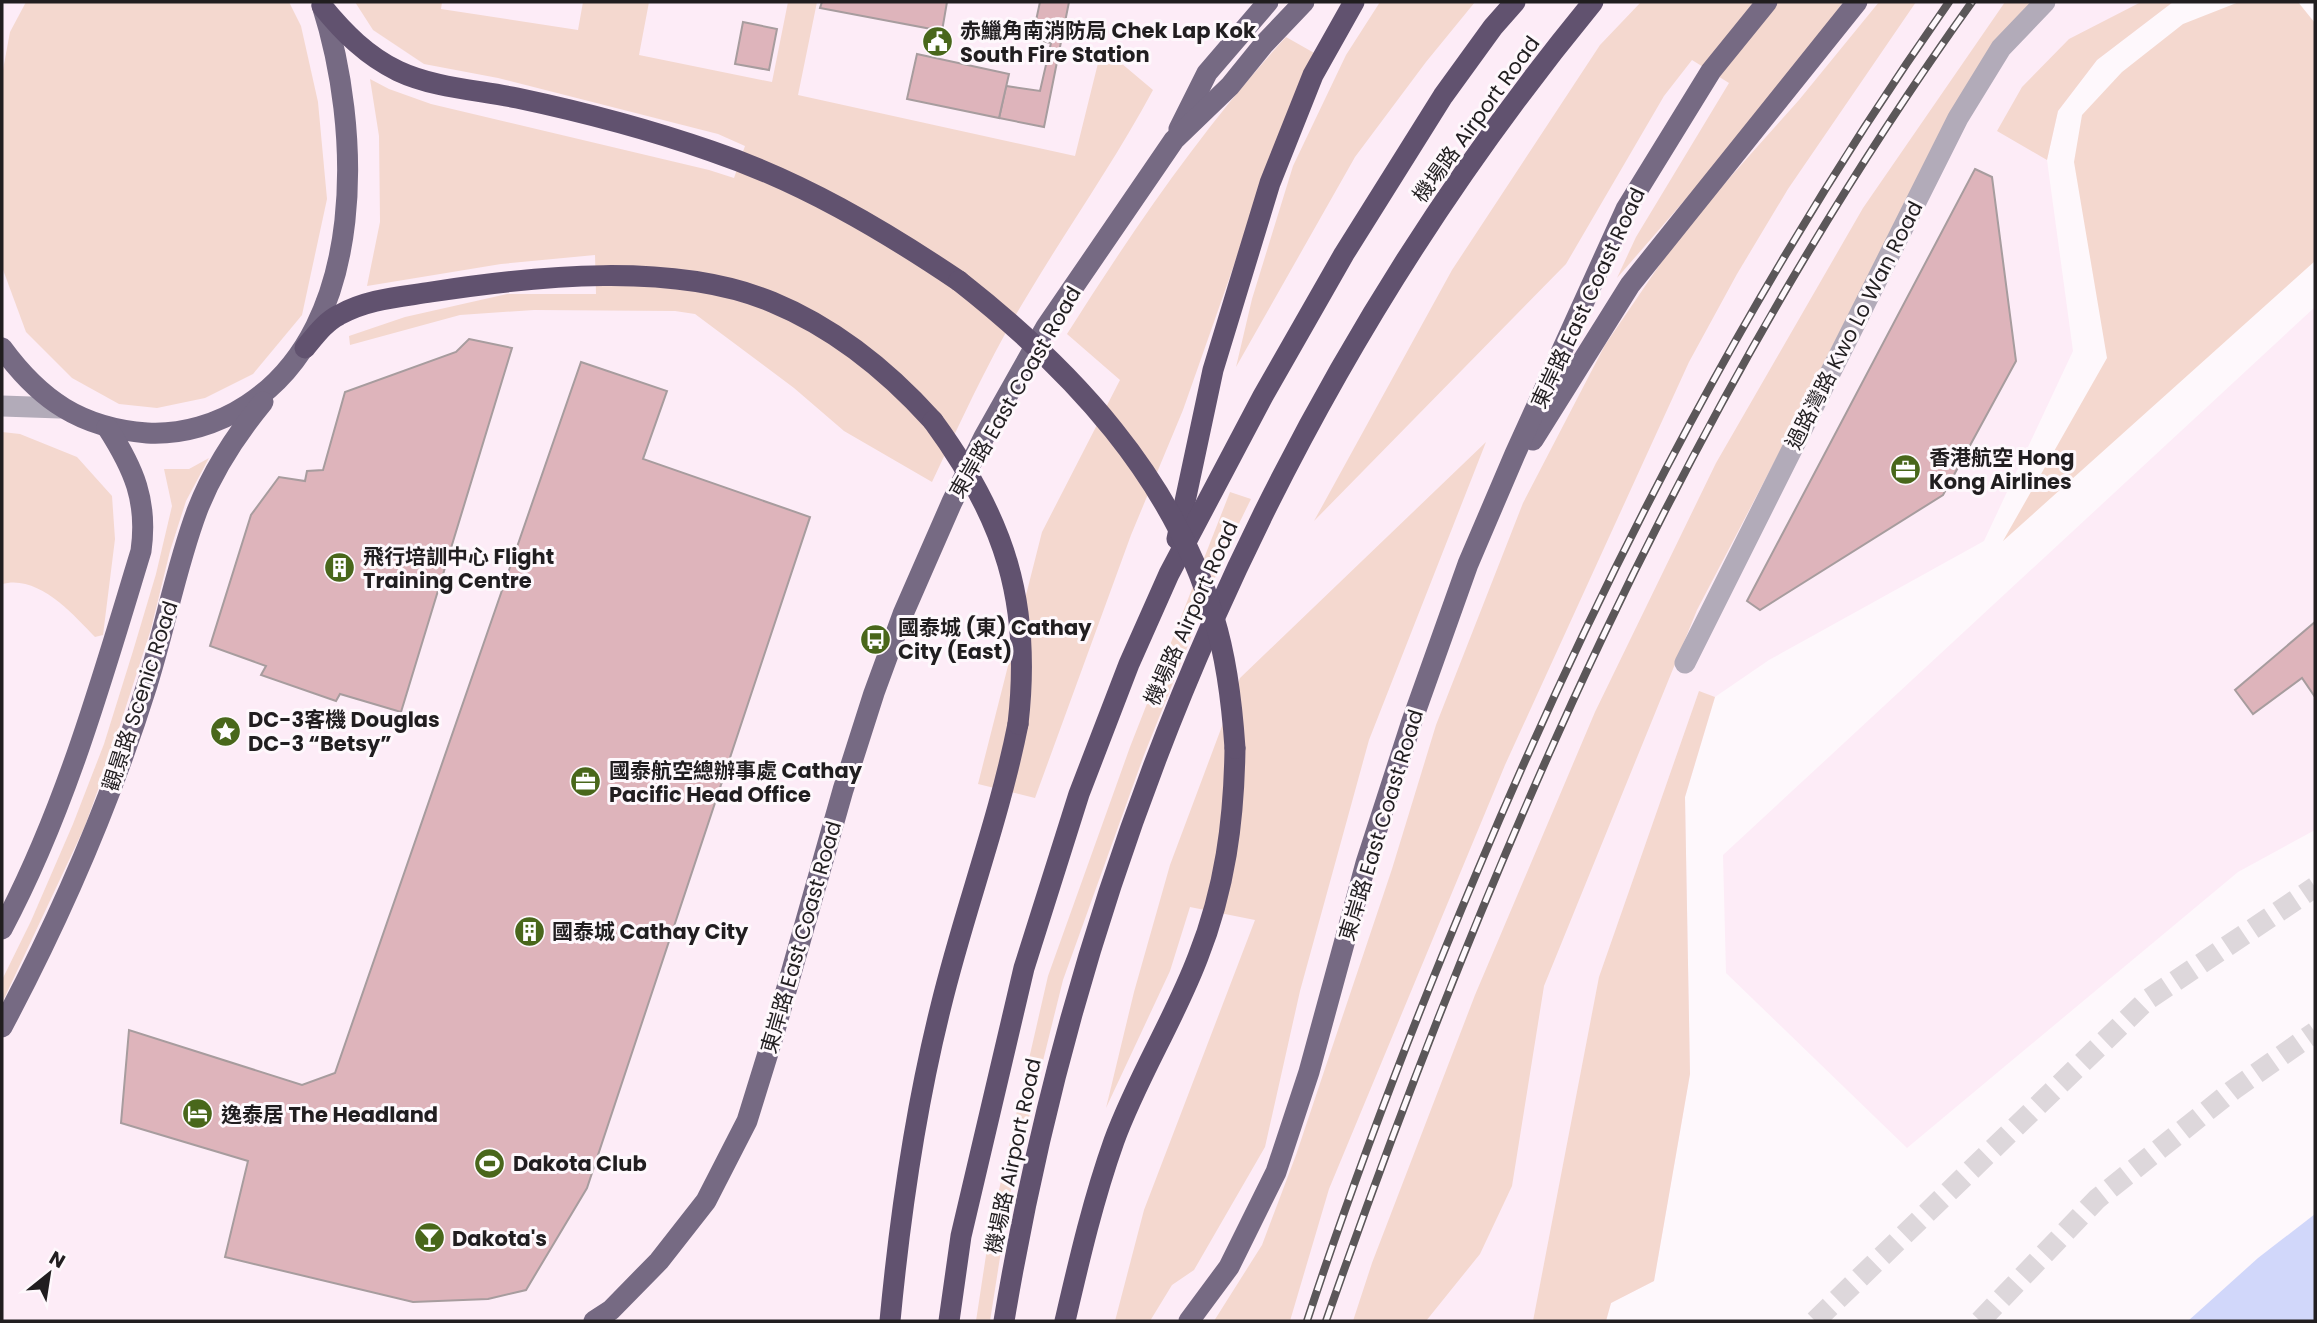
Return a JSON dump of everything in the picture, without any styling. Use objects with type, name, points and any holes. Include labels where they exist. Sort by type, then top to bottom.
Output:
[{"type":"highway","points":[[1169,574],[1213,370],[1270,183],[1313,75],[1354,2]]},
{"type":"highway","name":"機場路 Airport Road","points":[[949,1321],[961,1236],[1024,968],[1079,794],[1129,664],[1169,574],[1263,396],[1344,254],[1443,96],[1493,27],[1515,2]]},
{"type":"highway","name":"機場路 Airport Road","points":[[1004,1321],[1035,1159],[1086,961],[1160,747],[1236,570],[1310,424],[1376,310],[1474,159],[1593,2]]},
{"type":"highway","points":[[322,4],[356,44],[400,72],[450,86],[586,114],[714,152],[792,184],[878,228],[959,281],[1015,326],[1073,382],[1133,455],[1159,494],[1182,538],[1214,617],[1224,656],[1235,748],[1231,828],[1210,926],[1186,987],[1114,1141],[1065,1321]]},
{"type":"highway","points":[[305,348],[337,316],[358,306],[466,286],[529,280],[646,277],[715,285],[771,302],[801,316],[834,334],[875,365],[911,396],[933,421],[974,483],[999,535],[1018,605],[1022,693],[1001,801],[941,1007],[906,1180],[890,1321]]},
{"type":"main road","points":[[1174,141],[1208,73],[1268,2]]},
{"type":"main road","name":"東岸路 East Coast Road","points":[[609,1317],[659,1261],[706,1201],[747,1121],[843,790],[874,693],[903,614],[952,502],[985,437],[1046,327],[1174,141],[1230,86],[1264,44],[1304,2]]},
{"type":"main road","name":"東岸路 East Coast Road","points":[[1189,1321],[1229,1267],[1276,1171],[1309,1072],[1366,863],[1468,564],[1493,504],[1626,209],[1711,71],[1767,2]]},
{"type":"main road","points":[[1493,504],[1630,285],[1857,2]]},
{"type":"main road","points":[[2,348],[18,371],[60,408],[107,427],[152,433],[203,426],[232,415],[286,373],[305,348],[322,314],[334,278],[345,218],[348,155],[343,89],[322,4]]},
{"type":"main road","name":"觀景路 Scenic Road","points":[[2,1027],[46,940],[116,775],[148,685],[198,509],[212,479],[244,426],[286,373]]},
{"type":"main road","name":"觀景路 Scenic Road","points":[[2,929],[72,768],[141,551],[145,525],[143,506],[126,456],[107,427]]},
{"type":"street","name":"過路灣路 Kwo Lo Wan Road","points":[[1685,663],[1958,118],[2001,48],[2045,2]]},
{"type":"street","points":[[2,406],[60,408]]},
{"type":"shaded area","points":[[2,2],[2173,2],[2097,60],[2058,111],[2047,160],[2073,351],[1984,541],[1769,660],[1715,697],[1685,797],[1690,1074],[1654,1281],[1611,1303],[1606,1321],[2,1321]]},
{"type":"shaded area","points":[[26,2],[289,2],[301,26],[318,102],[327,199],[302,315],[253,374],[205,398],[157,408],[119,404],[72,378],[26,332],[2,267],[2,75],[10,32]]},
{"type":"shaded area","points":[[355,2],[442,2],[441,9],[578,30],[583,2],[649,2],[639,55],[772,82],[788,2],[817,2],[798,95],[1075,156],[1102,47],[1153,90],[1001,341],[932,482],[844,431],[794,388],[695,314],[675,311],[534,310],[460,315],[350,345],[349,336],[405,317],[507,294],[596,294],[595,255],[501,264],[367,286],[380,222],[379,136],[370,79],[431,104],[734,178],[745,146],[718,134],[498,78],[424,64],[373,30]]},
{"type":"shaded area","points":[[1380,2],[1475,2],[1355,157],[1236,367],[1252,299],[1293,166],[1346,55]]},
{"type":"shaded area","points":[[1641,2],[1843,2],[1792,77],[1617,278],[1636,237],[1729,83],[1692,60],[1664,96],[1566,264],[1314,521],[1452,270],[1600,45]]},
{"type":"shaded area","points":[[1879,2],[1916,2],[1788,189],[1689,362],[1505,765],[1329,1189],[1290,1321],[1214,1321],[1262,1245],[1296,1155],[1392,869],[1436,725],[1523,503],[1605,345],[1684,229],[1799,100]]},
{"type":"shaded area","points":[[2005,2],[2040,2],[1909,204],[1697,610],[1544,986],[1512,1186],[1480,1254],[1426,1321],[1353,1321],[1372,1263],[1475,995],[1595,712],[1716,463],[1863,208]]},
{"type":"shaded area","points":[[2141,2],[2173,2],[2097,60],[2058,111],[2047,160],[1997,131],[2022,87],[2069,39]]},
{"type":"shaded area","points":[[2239,2],[2298,2],[2315,23],[2315,261],[2003,541],[2107,358],[2074,162],[2082,115],[2122,72],[2183,24]]},
{"type":"shaded area","points":[[1286,37],[1316,54],[1260,191],[1183,410],[1131,535],[1035,798],[978,784],[1042,532],[1120,380],[1067,334],[1117,257],[1197,144]]},
{"type":"shaded area","points":[[2315,307],[2315,830],[2238,872],[1907,1148],[1726,973],[1723,855]]},
{"type":"shaded area","points":[[2,432],[20,434],[77,457],[112,496],[115,539],[103,635],[95,637],[65,607],[41,590],[15,582],[2,584]]},
{"type":"shaded area","points":[[1486,442],[1369,740],[1300,991],[1265,1147],[1194,1270],[1172,1285],[1150,1321],[1115,1321],[1144,1210],[1255,920],[1190,907],[1170,971],[1106,1108],[1134,992],[1170,865],[1240,678]]},
{"type":"shaded area","points":[[209,458],[186,501],[170,551],[151,629],[85,826],[2,1003],[2,980],[73,824],[104,744],[133,651],[156,574],[172,506],[164,469],[189,469]]},
{"type":"shaded area","points":[[1230,492],[1251,499],[1227,548],[1144,755],[1063,980],[1010,1194],[990,1321],[976,1321],[990,1229],[1048,976],[1130,747]]},
{"type":"shaded area","points":[[1699,691],[1715,697],[1685,797],[1690,1074],[1654,1281],[1611,1303],[1606,1321],[1533,1321],[1599,977]]},
{"type":"water","points":[[2315,1214],[2315,1321],[2188,1321],[2258,1258]]},
{"type":"building","points":[[822,2],[947,2],[942,31],[820,8]]},
{"type":"building","points":[[1040,2],[1069,2],[1044,127],[999,118],[1006,86],[1040,91],[1051,43],[1032,39]]},
{"type":"building","points":[[743,22],[777,29],[769,70],[735,64]]},
{"type":"building","points":[[917,54],[1009,74],[999,118],[907,99]]},
{"type":"building","points":[[1975,169],[1992,177],[2016,361],[1943,495],[1760,610],[1747,601]]},
{"type":"building","name":"飛行培訓中心 Flight Training Centre","points":[[469,339],[512,348],[401,712],[340,694],[336,701],[261,675],[266,666],[210,646],[251,515],[279,477],[305,481],[307,471],[323,470],[345,392],[456,352]]},
{"type":"building","name":"國泰城 Cathay City","points":[[581,362],[667,391],[643,459],[810,517],[587,1188],[526,1290],[488,1299],[413,1302],[225,1257],[248,1161],[121,1123],[129,1030],[302,1085],[335,1073]]},
{"type":"building","points":[[2315,622],[2315,697],[2302,678],[2253,714],[2235,690]]},
{"type":"tunnel","points":[[1815,1321],[2147,1000],[2315,887]]},
{"type":"tunnel","points":[[1980,1321],[2097,1199],[2233,1090],[2315,1032]]},
{"type":"railway","points":[[1307,1321],[1366,1151],[1431,983],[1526,758],[1578,645],[1690,424],[1750,316],[1879,105],[1949,2]]},
{"type":"railway","points":[[1326,1321],[1388,1148],[1455,976],[1526,806],[1602,638],[1684,473],[1773,312],[1868,155],[1972,2]]},
{"type":"place","name":"赤鱲角南消防局 Chek Lap Kok South Fire Station","points":[[937,42]]},
{"type":"place","name":"香港航空 Hong Kong Airlines","points":[[1906,469]]},
{"type":"place","name":"飛行培訓中心 Flight Training Centre","points":[[340,568]]},
{"type":"place","name":"國泰城 (東) Cathay City (East)","points":[[875,639]]},
{"type":"place","name":"DC-3客機 Douglas DC-3 “Betsy”","points":[[225,731]]},
{"type":"place","name":"國泰航空總辦事處 Cathay Pacific Head Office","points":[[586,782]]},
{"type":"place","name":"國泰城 Cathay City","points":[[529,931]]},
{"type":"place","name":"逸泰居 The Headland","points":[[198,1114]]},
{"type":"place","name":"Dakota Club","points":[[490,1163]]},
{"type":"place","name":"Dakota's","points":[[429,1238]]}]
